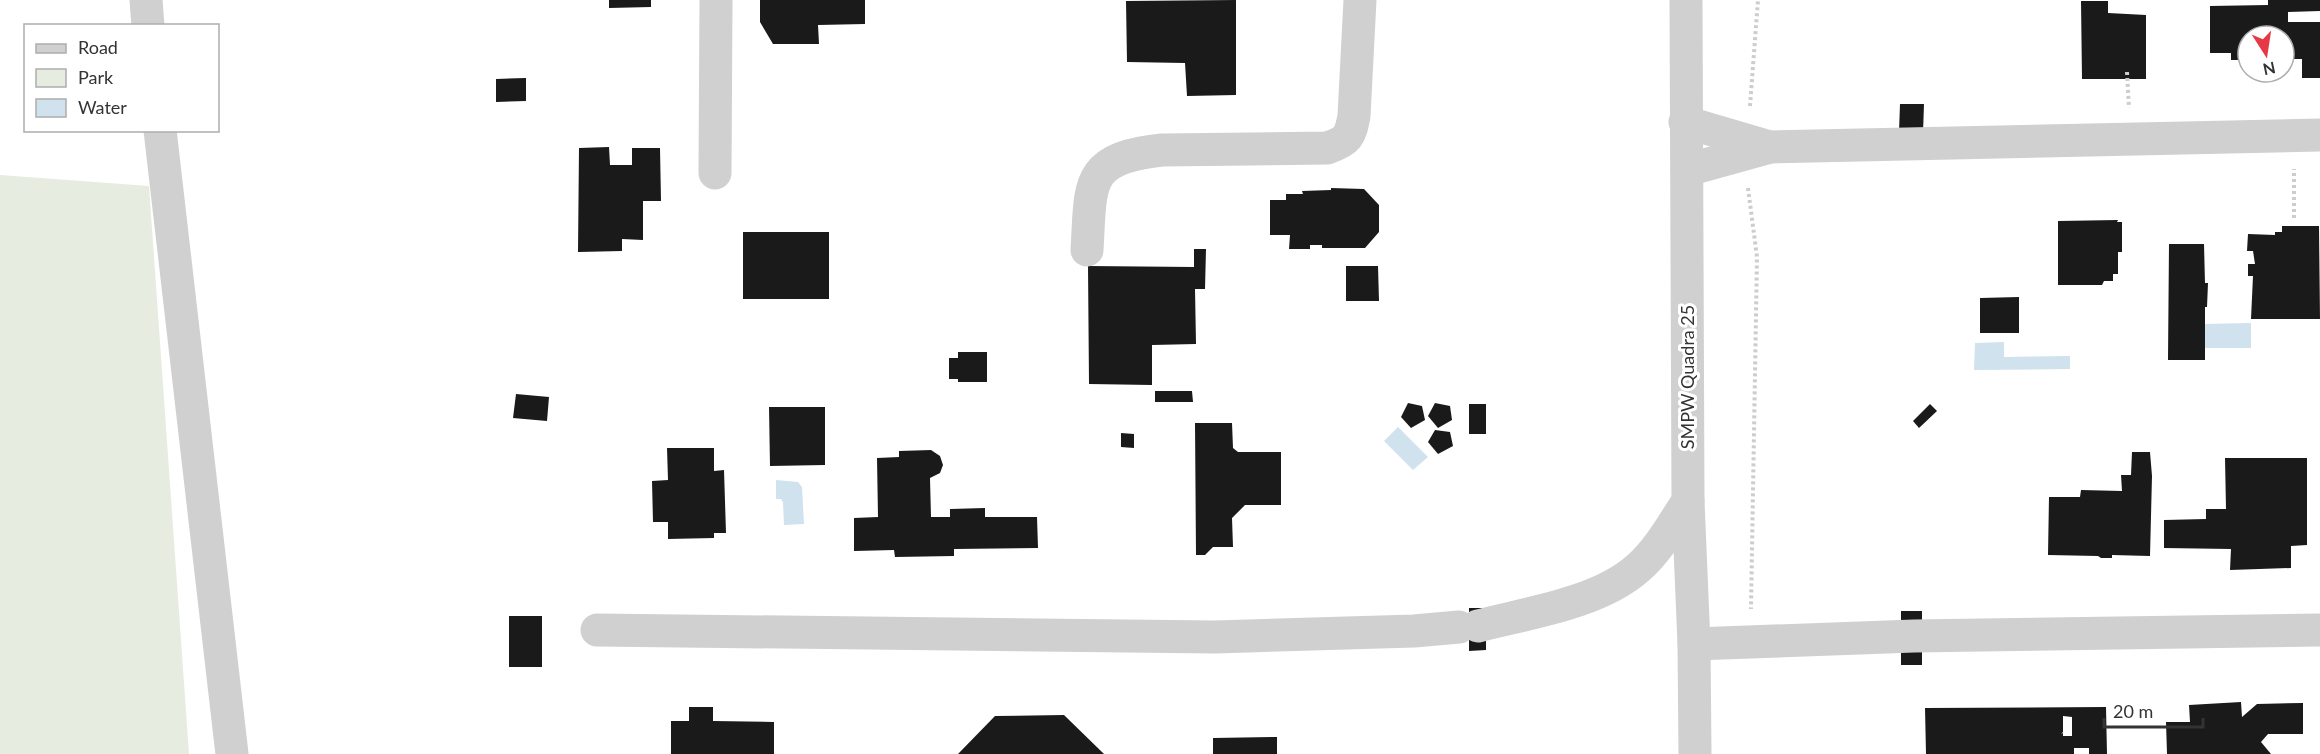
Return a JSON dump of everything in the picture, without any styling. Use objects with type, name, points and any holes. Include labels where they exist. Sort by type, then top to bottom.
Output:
[{"type":"street","points":[[146,0],[148,24]]},
{"type":"street","points":[[715,173],[716,0]]},
{"type":"street","points":[[1087,250],[1091,189],[1100,170],[1123,158],[1141,152],[1162,150],[1327,148],[1344,142],[1351,131],[1354,116],[1360,0]]},
{"type":"street","name":"SMPW Quadra 25","points":[[1686,0],[1688,501],[1694,644],[1695,754]]},
{"type":"street","points":[[1685,122],[1754,147]]},
{"type":"street","points":[[160,132],[232,754]]},
{"type":"street","points":[[1687,170],[1754,147],[2307,135]]},
{"type":"street","points":[[597,630],[1215,638],[1414,631],[1468,626],[1553,607],[1613,586],[1638,568],[1657,546],[1688,501]]},
{"type":"street","points":[[1694,644],[1914,636],[2320,630]]},
{"type":"path","points":[[1750,643],[1757,256],[1748,190],[1754,147],[1758,0]]},
{"type":"path","points":[[2294,218],[2307,135]]},
{"type":"green space","points":[[0,175],[149,186],[189,754],[0,754]]},
{"type":"water","points":[[2251,323],[2251,348],[2203,348],[2203,324]]},
{"type":"water","points":[[2004,342],[2004,357],[2070,356],[2070,369],[1974,370],[1975,343]]},
{"type":"water","points":[[1398,427],[1428,457],[1413,470],[1384,441]]},
{"type":"water","points":[[776,480],[798,482],[802,487],[804,524],[784,525],[783,502],[781,499],[776,499]]},
{"type":"building","points":[[609,0],[651,0],[651,7],[609,8]]},
{"type":"building","points":[[760,0],[865,0],[865,24],[818,25],[819,44],[773,44],[760,22]]},
{"type":"building","points":[[1236,0],[1236,95],[1187,96],[1185,63],[1127,62],[1126,1]]},
{"type":"building","points":[[2268,0],[2320,0],[2320,11],[2288,12],[2288,22],[2320,22],[2320,78],[2302,78],[2302,59],[2296,59],[2296,24],[2236,24],[2236,60],[2231,60],[2231,53],[2210,53],[2210,6],[2268,5]]},
{"type":"building","points":[[2081,1],[2108,1],[2108,13],[2146,15],[2146,79],[2082,79]]},
{"type":"building","points":[[526,78],[526,101],[496,102],[496,79]]},
{"type":"building","points":[[1900,104],[1924,104],[1923,133],[1899,132]]},
{"type":"building","points":[[609,147],[610,165],[632,165],[632,148],[660,148],[661,201],[643,201],[643,240],[622,239],[622,251],[578,252],[579,148]]},
{"type":"building","points":[[1331,188],[1364,189],[1379,205],[1379,232],[1365,248],[1322,248],[1322,245],[1310,245],[1310,249],[1289,249],[1290,235],[1270,235],[1270,200],[1286,200],[1286,194],[1303,194],[1302,191],[1331,190]]},
{"type":"building","points":[[2118,220],[2117,222],[2122,222],[2122,252],[2118,252],[2118,274],[2113,274],[2113,281],[2104,281],[2102,285],[2058,285],[2058,221]]},
{"type":"building","points":[[2282,226],[2319,226],[2320,319],[2251,319],[2253,276],[2248,276],[2248,264],[2255,264],[2253,251],[2247,251],[2248,234],[2275,235],[2275,232],[2282,232]]},
{"type":"building","points":[[743,232],[829,232],[829,299],[743,299]]},
{"type":"building","points":[[2169,244],[2204,244],[2205,283],[2208,283],[2207,307],[2205,307],[2205,360],[2168,360]]},
{"type":"building","points":[[1194,249],[1206,249],[1205,289],[1195,289],[1196,344],[1152,345],[1152,385],[1089,384],[1088,266],[1194,267]]},
{"type":"building","points":[[1346,266],[1378,266],[1379,301],[1346,301]]},
{"type":"building","points":[[2019,297],[2019,333],[1980,333],[1980,298]]},
{"type":"building","points":[[958,352],[987,352],[987,382],[958,382],[958,379],[949,379],[949,358],[958,358]]},
{"type":"building","points":[[1155,391],[1192,391],[1193,402],[1155,402]]},
{"type":"building","points":[[516,394],[549,397],[547,421],[513,418]]},
{"type":"building","points":[[1408,403],[1422,406],[1425,420],[1411,428],[1401,417]]},
{"type":"building","points":[[1435,403],[1450,406],[1452,420],[1438,428],[1428,416]]},
{"type":"building","points":[[1469,404],[1486,404],[1486,434],[1469,434]]},
{"type":"building","points":[[1930,404],[1937,411],[1919,428],[1913,421]]},
{"type":"building","points":[[769,407],[825,407],[825,465],[770,466]]},
{"type":"building","points":[[1195,423],[1232,423],[1233,448],[1238,452],[1281,452],[1281,505],[1245,505],[1232,518],[1233,547],[1213,547],[1205,555],[1196,555]]},
{"type":"building","points":[[1435,430],[1450,432],[1453,446],[1438,454],[1428,442]]},
{"type":"building","points":[[1121,433],[1134,434],[1134,448],[1121,447]]},
{"type":"building","points":[[667,448],[714,448],[714,471],[724,470],[726,533],[714,533],[714,538],[668,539],[668,522],[653,522],[652,481],[668,480]]},
{"type":"building","points":[[931,450],[940,456],[943,465],[940,473],[930,478],[931,517],[950,517],[950,509],[985,508],[985,517],[1037,517],[1038,548],[954,549],[954,556],[895,557],[894,550],[854,551],[854,518],[878,517],[877,458],[899,457],[899,451]]},
{"type":"building","points":[[2132,452],[2150,452],[2152,476],[2150,556],[2112,555],[2112,558],[2101,558],[2098,556],[2048,555],[2049,497],[2080,497],[2081,490],[2122,491],[2121,475],[2131,475]]},
{"type":"building","points":[[2225,458],[2307,458],[2307,545],[2291,546],[2291,568],[2230,570],[2231,549],[2164,548],[2164,520],[2206,519],[2206,509],[2226,509]]},
{"type":"building","points":[[1469,608],[1486,608],[1486,650],[1469,651]]},
{"type":"building","points":[[1901,611],[1922,611],[1922,630],[1901,623]]},
{"type":"building","points":[[509,616],[542,616],[542,667],[509,667]]},
{"type":"building","points":[[1922,647],[1922,665],[1901,665],[1901,652]]},
{"type":"building","points":[[2241,702],[2242,717],[2257,704],[2303,703],[2303,734],[2268,734],[2261,742],[2271,754],[2167,754],[2166,722],[2190,722],[2189,705]]},
{"type":"building","points":[[689,707],[713,707],[713,721],[774,722],[774,754],[671,754],[671,721],[689,721]]},
{"type":"building","points":[[2106,707],[2107,754],[2089,754],[2089,748],[2074,748],[2074,754],[1926,754],[1925,708]],"holes":[[[2063,716],[2072,717],[2072,736],[2063,736],[2063,733],[2061,734]]]},
{"type":"building","points":[[1064,715],[1104,754],[958,754],[995,716]]},
{"type":"building","points":[[1277,737],[1277,754],[1213,754],[1213,738]]}]
